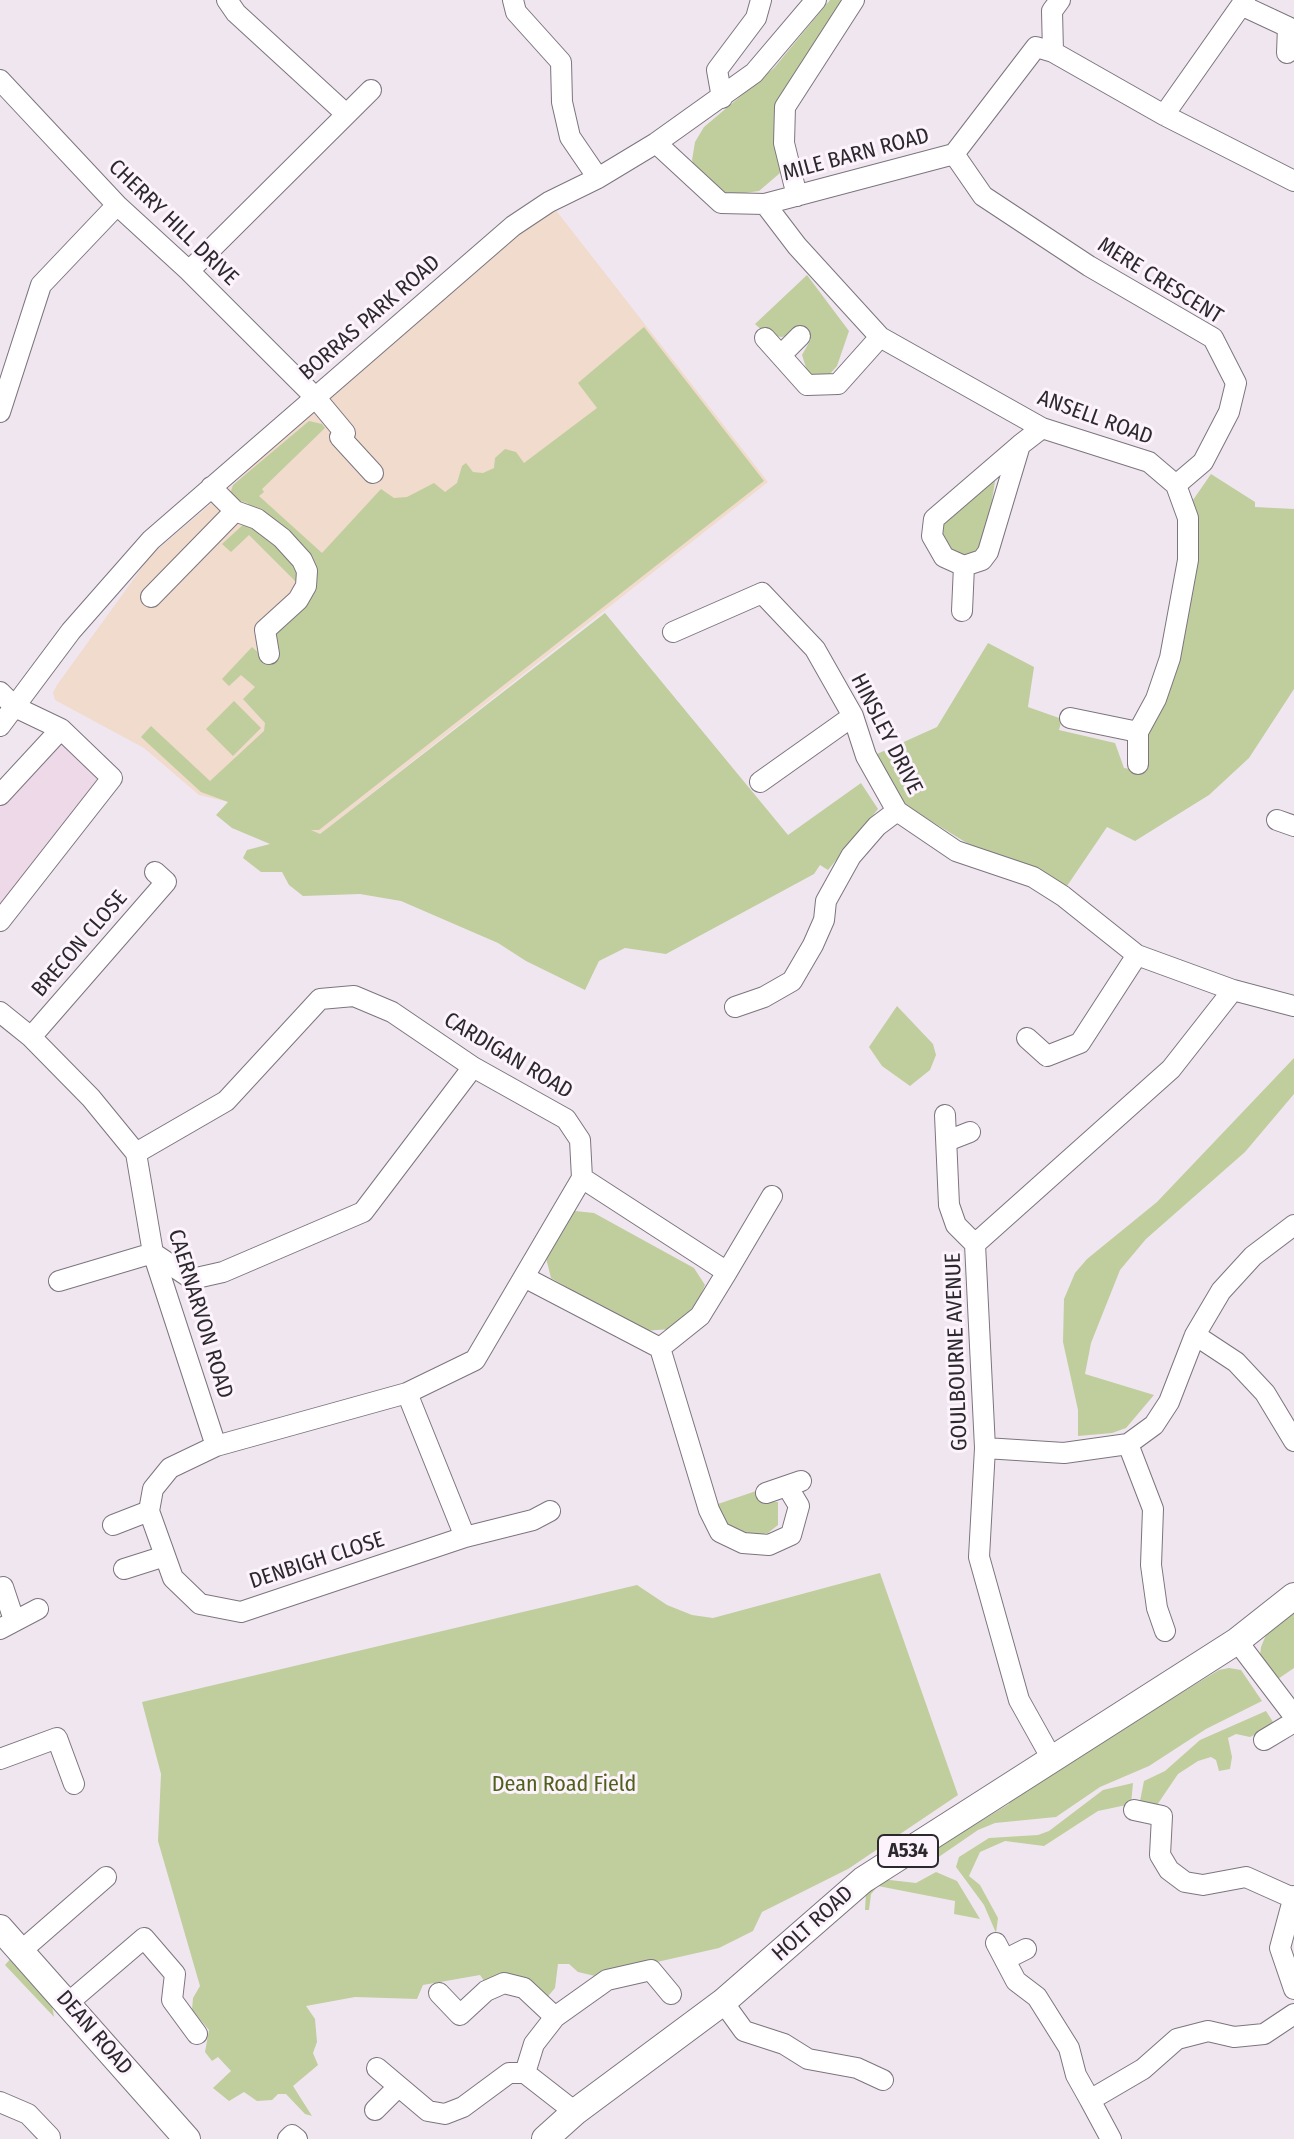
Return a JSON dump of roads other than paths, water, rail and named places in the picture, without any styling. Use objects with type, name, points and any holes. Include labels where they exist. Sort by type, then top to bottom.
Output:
[{"type":"main road","name":"HOLT ROAD","points":[[545,2139],[575,2112],[723,2002],[863,1880],[1237,1641],[1294,1596]]},
{"type":"main road","name":"DEAN ROAD","points":[[0,1928],[68,2003],[180,2137]]},
{"type":"street","points":[[227,0],[236,13],[345,113]]},
{"type":"street","points":[[513,0],[516,12],[561,62],[562,102],[570,137],[598,178]]},
{"type":"street","points":[[722,98],[717,70],[756,18],[761,0]]},
{"type":"street","name":"BORRAS PARK ROAD","points":[[0,726],[117,577],[151,540],[513,226],[549,202],[598,178],[656,143],[754,73],[816,0]]},
{"type":"street","points":[[797,196],[784,143],[785,107],[854,0]]},
{"type":"street","points":[[1060,0],[1052,11],[1053,52],[1164,115],[1294,181]]},
{"type":"street","points":[[1164,115],[1244,3],[1288,27],[1287,53]]},
{"type":"street","name":"MILE BARN ROAD","points":[[656,143],[721,203],[765,204],[954,154],[1036,47],[1053,52]]},
{"type":"street","name":"CHERRY HILL DRIVE","points":[[0,80],[117,205],[189,271],[315,397],[345,433],[340,437],[373,473]]},
{"type":"street","points":[[189,271],[371,90]]},
{"type":"street","name":"MERE CRESCENT","points":[[954,154],[983,196],[1089,266],[1213,338],[1236,383],[1229,412],[1203,462],[1176,485]]},
{"type":"street","name":"ANSELL ROAD","points":[[765,204],[797,246],[880,337],[1042,428],[1149,462],[1176,485]]},
{"type":"street","points":[[0,412],[41,285],[117,205]]},
{"type":"street","points":[[781,355],[800,336]]},
{"type":"street","points":[[765,338],[807,385],[838,384],[880,337]]},
{"type":"street","points":[[1020,445],[988,552],[982,560],[964,566],[944,557],[932,536],[934,519],[1020,445],[1042,428]]},
{"type":"street","points":[[1138,764],[1138,732],[1156,699],[1170,658],[1188,560],[1188,518],[1176,485]]},
{"type":"street","points":[[211,487],[235,511],[257,519],[282,538],[302,560],[307,571],[306,586],[298,600],[265,630],[269,654]]},
{"type":"street","points":[[151,597],[235,511]]},
{"type":"street","points":[[962,611],[964,566]]},
{"type":"street","name":"HINSLEY DRIVE","points":[[673,632],[764,584],[815,649],[853,716],[866,756],[897,811],[956,851],[1033,877],[1063,896],[1137,955],[1233,990],[1294,1006]]},
{"type":"street","points":[[0,692],[15,707],[61,729],[112,778],[0,921]]},
{"type":"street","points":[[760,782],[853,716]]},
{"type":"street","points":[[1070,718],[1138,732]]},
{"type":"street","points":[[0,795],[61,729]]},
{"type":"street","points":[[735,1007],[764,997],[792,981],[813,945],[824,920],[826,901],[851,856],[877,826],[897,811]]},
{"type":"street","name":"BRECON CLOSE","points":[[31,1037],[167,882]]},
{"type":"street","points":[[1027,1038],[1047,1056],[1080,1043],[1137,955]]},
{"type":"street","name":"GOULBOURNE AVENUE","points":[[1052,1759],[1019,1700],[979,1557],[985,1448],[975,1244],[1171,1069],[1233,990]]},
{"type":"street","name":"CARDIGAN ROAD","points":[[136,1153],[226,1101],[320,999],[354,996],[392,1012],[473,1067],[566,1119],[580,1140],[582,1178]]},
{"type":"street","name":"CAERNARVON ROAD","points":[[0,1012],[31,1037],[91,1098],[136,1153],[153,1253],[216,1446]]},
{"type":"street","points":[[59,1282],[153,1253],[192,1279],[223,1272],[363,1212],[473,1067]]},
{"type":"street","points":[[945,1115],[949,1205],[956,1225],[975,1244]]},
{"type":"street","points":[[947,1141],[970,1132]]},
{"type":"street","points":[[113,1525],[149,1511],[153,1489],[170,1468],[216,1446],[407,1393],[475,1360],[526,1278],[582,1178],[727,1272]]},
{"type":"street","points":[[660,1348],[700,1316],[772,1196]]},
{"type":"street","points":[[985,1448],[1064,1453],[1128,1444],[1154,1425],[1169,1402],[1195,1335],[1221,1291],[1253,1256],[1294,1225]]},
{"type":"street","points":[[526,1278],[660,1348],[709,1510],[720,1532],[743,1543],[769,1545],[791,1535],[799,1506],[794,1484],[766,1493]]},
{"type":"street","points":[[1195,1335],[1236,1362],[1265,1393],[1294,1441]]},
{"type":"street","points":[[407,1393],[465,1537]]},
{"type":"street","points":[[1128,1444],[1153,1509],[1151,1565],[1167,1607],[1165,1631]]},
{"type":"street","name":"DENBIGH CLOSE","points":[[149,1511],[173,1578],[200,1604],[241,1612],[465,1537],[541,1523]]},
{"type":"street","points":[[124,1569],[165,1556]]},
{"type":"street","points":[[3,1587],[7,1624],[38,1609]]},
{"type":"street","points":[[1237,1641],[1294,1716]]},
{"type":"street","points":[[1264,1740],[1294,1722]]},
{"type":"street","points":[[0,1759],[57,1738],[74,1784]]},
{"type":"street","points":[[1134,1810],[1166,1807],[1160,1855],[1169,1870],[1185,1882],[1203,1885],[1246,1877],[1293,1897],[1280,1948],[1294,1989]]},
{"type":"street","points":[[21,1951],[106,1877]]},
{"type":"street","points":[[68,2003],[144,1938],[175,1974],[172,2000],[197,2034]]},
{"type":"street","points":[[1026,1949],[1001,1951],[1016,1981],[1037,1997],[1057,2027],[1111,2139]]},
{"type":"street","points":[[525,2073],[534,2044],[555,2017],[607,1980],[651,1970],[671,1994]]},
{"type":"street","points":[[439,1993],[460,2015],[486,1991],[504,1983],[524,1988],[555,2017]]},
{"type":"street","points":[[723,2002],[744,2031],[784,2044],[808,2059],[858,2059],[883,2080]]},
{"type":"street","points":[[1090,2100],[1143,2069],[1177,2039],[1208,2031],[1234,2037],[1264,2034],[1294,2014]]},
{"type":"street","points":[[377,2068],[428,2111],[445,2114],[463,2107],[509,2073],[525,2073],[575,2112]]},
{"type":"street","points":[[375,2110],[398,2087]]},
{"type":"street","points":[[0,2102],[28,2114],[50,2137]]},
{"type":"street","points":[[288,2139],[292,2135],[297,2139]]},
{"type":"park label","name":"Dean Road Field","points":[[564,1785]]}]
